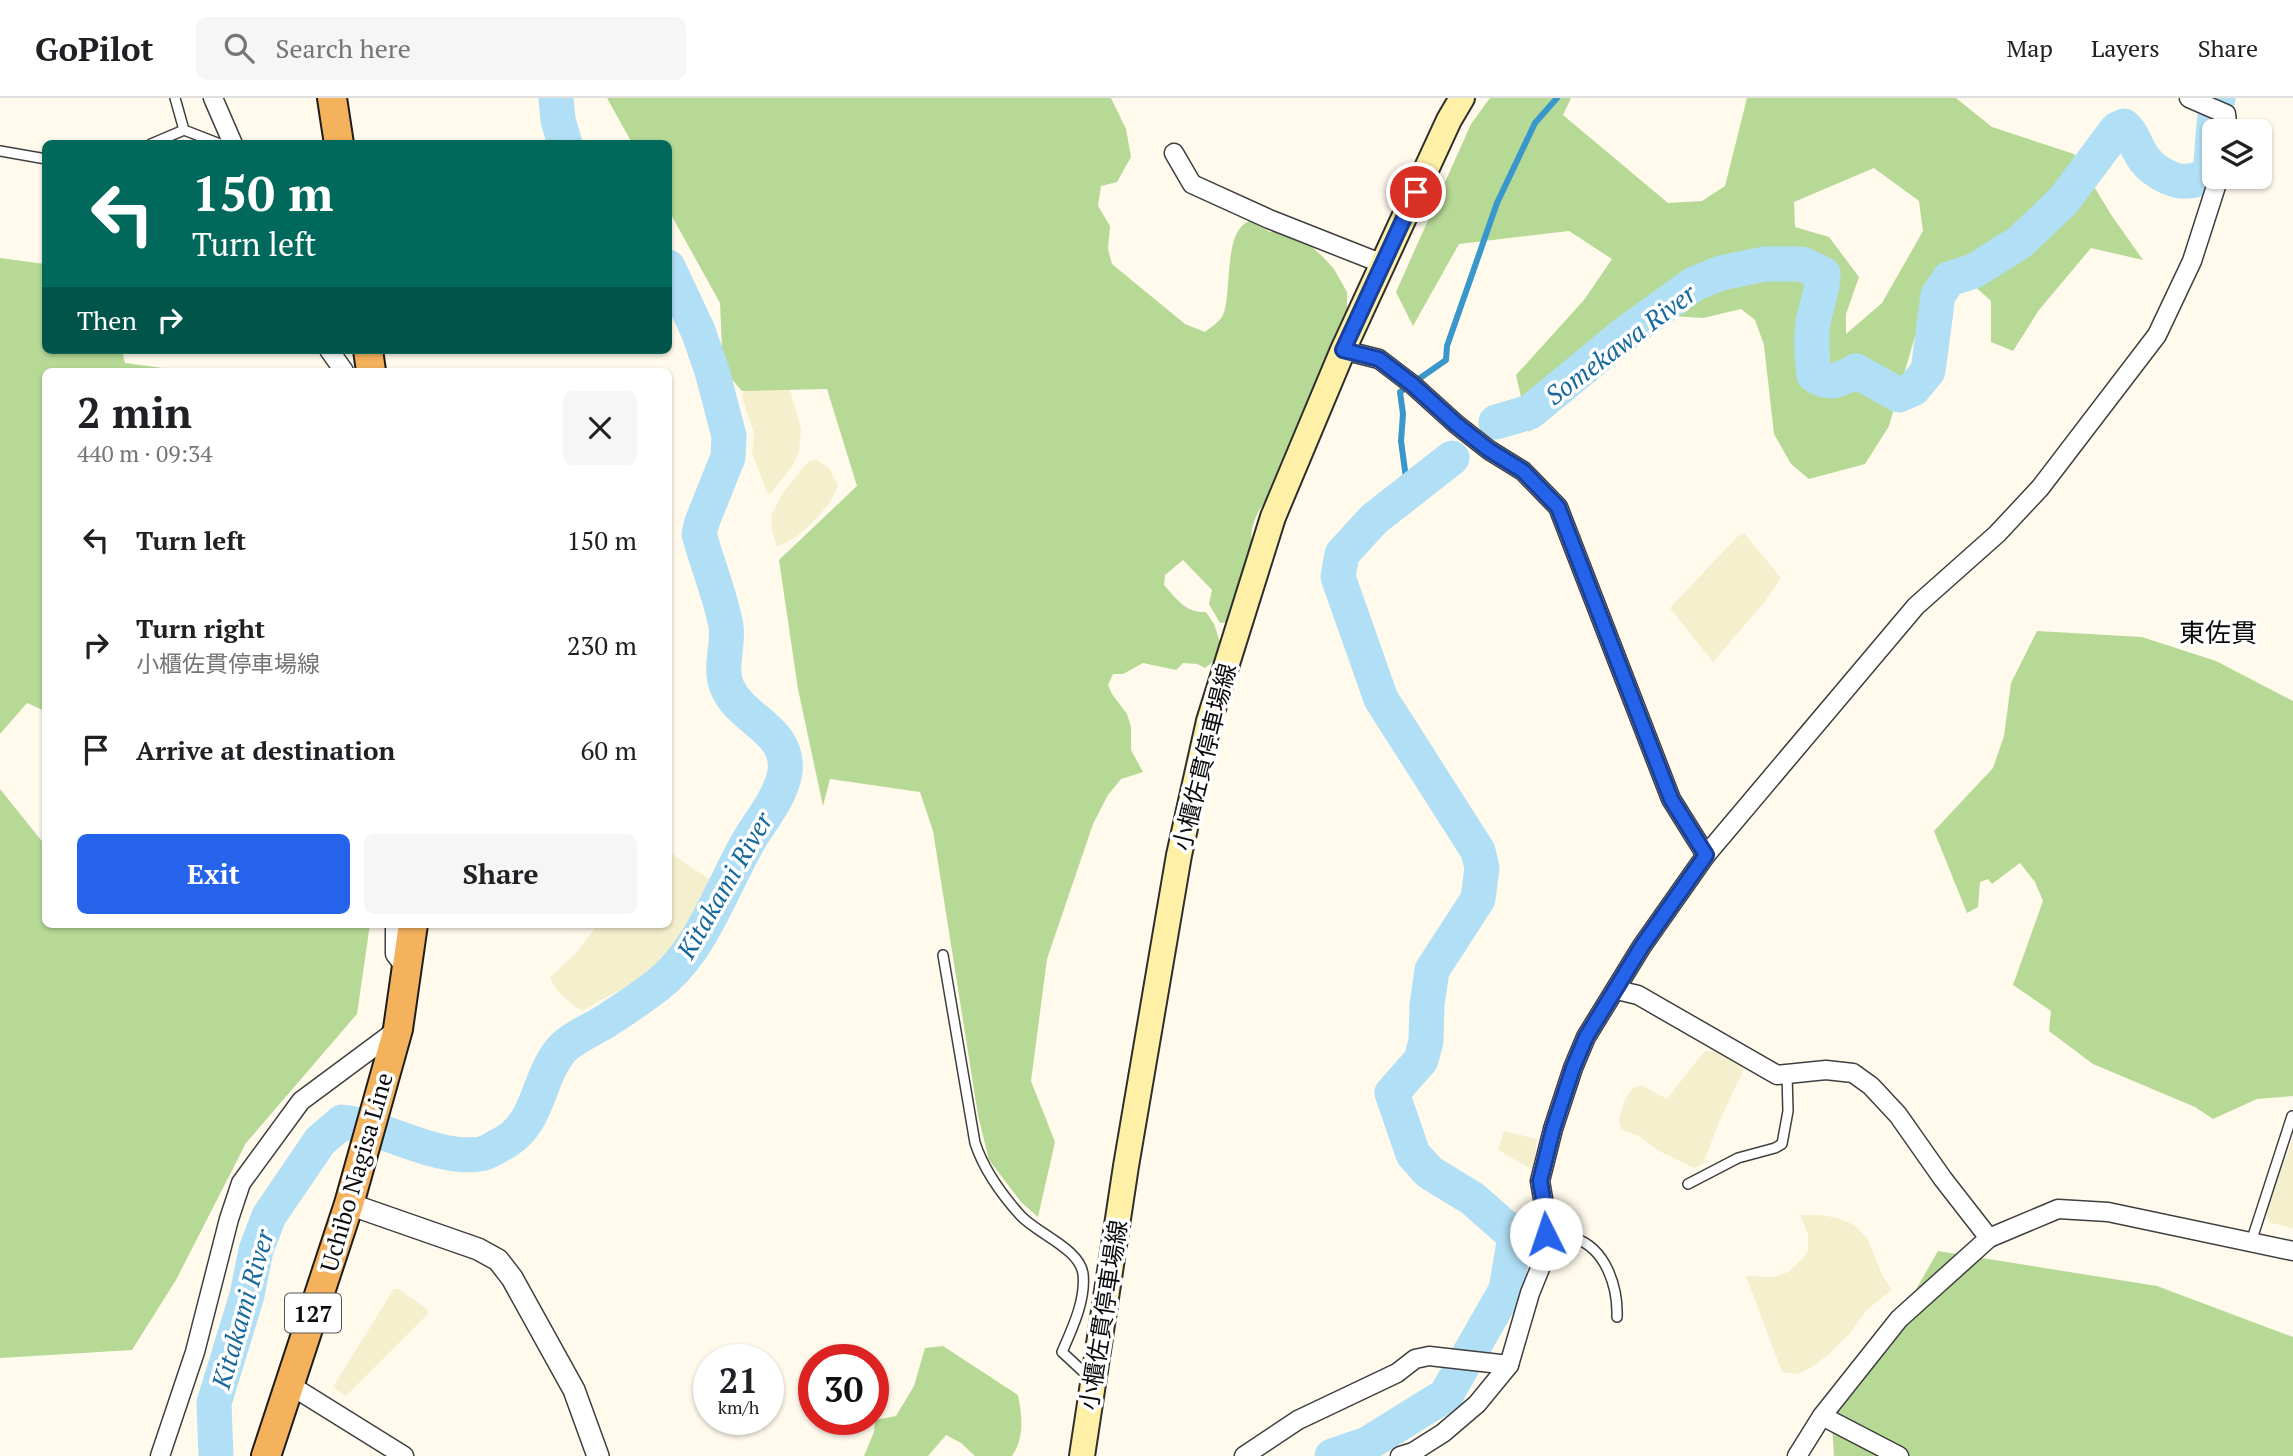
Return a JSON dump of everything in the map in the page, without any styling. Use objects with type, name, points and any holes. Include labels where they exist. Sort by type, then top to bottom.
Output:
[{"type":"highway","points":[[332,98],[338,140]]},
{"type":"highway","name":"Uchibo Nagisa Line","points":[[266,1456],[349,1205],[398,1029],[413,928]]},
{"type":"main road","name":"小櫃佐貫停車場線","points":[[1082,1456],[1126,1166],[1177,869],[1209,721],[1273,517],[1343,350],[1449,120],[1462,98]]},
{"type":"street","points":[[213,98],[231,140]]},
{"type":"street","points":[[1174,153],[1192,184],[1269,219],[1383,264]]},
{"type":"street","points":[[1400,1456],[1413,1452],[1443,1433],[1477,1404],[1503,1365],[1543,1261],[1547,1222],[1540,1181],[1573,1068],[1586,1037],[1642,946],[1706,855],[1916,606],[1997,534],[2040,488],[2126,375],[2157,334],[2192,261],[2215,189]]},
{"type":"street","points":[[1343,350],[1379,359],[1489,450],[1523,471],[1558,507],[1671,799],[1706,855]]},
{"type":"street","points":[[331,354],[342,368]]},
{"type":"street","points":[[395,928],[395,954],[408,970]]},
{"type":"street","points":[[1617,990],[1638,995],[1777,1074],[1826,1070],[1853,1073],[1871,1086],[1898,1115],[1989,1238]]},
{"type":"street","points":[[160,1456],[195,1352],[229,1219],[241,1183],[301,1101],[398,1029]]},
{"type":"street","points":[[349,1205],[478,1250],[498,1260],[512,1278],[574,1390],[598,1456]]},
{"type":"street","points":[[1797,1456],[1822,1416],[1899,1319],[1989,1238],[2058,1209],[2108,1212],[2293,1251]]},
{"type":"street","points":[[1244,1456],[1298,1420],[1385,1379],[1415,1359],[1429,1356],[1503,1365]]},
{"type":"street","points":[[290,1385],[404,1456]]},
{"type":"street","points":[[1822,1416],[1899,1456]]},
{"type":"lane","points":[[175,98],[184,130]]},
{"type":"lane","points":[[161,140],[184,130],[210,140]]},
{"type":"lane","points":[[0,151],[42,158]]},
{"type":"lane","points":[[943,955],[975,1143],[981,1161],[1020,1215],[1078,1260],[1083,1273],[1082,1293],[1062,1352],[1093,1381]]},
{"type":"lane","points":[[1688,1184],[1738,1158],[1782,1144],[1788,1111],[1787,1074]]},
{"type":"lane","points":[[2251,1242],[2292,1116]]},
{"type":"lane","points":[[1546,1234],[1575,1238],[1593,1248],[1604,1260],[1617,1306],[1617,1317]]},
{"type":"shaded area","points":[[785,384],[791,393],[801,429],[799,452],[792,467],[770,494],[752,453],[754,434],[742,396],[746,387]]},
{"type":"shaded area","points":[[816,460],[829,468],[838,485],[829,504],[810,525],[796,537],[777,547],[771,515],[784,491],[809,461]]},
{"type":"shaded area","points":[[1744,533],[1781,578],[1766,600],[1713,662],[1670,608],[1738,536]]},
{"type":"shaded area","points":[[672,854],[715,883],[677,944],[656,967],[583,1010],[575,1007],[557,990],[550,978],[579,950],[595,928],[672,928]]},
{"type":"shaded area","points":[[1706,1051],[1716,1051],[1744,1069],[1703,1164],[1694,1168],[1657,1150],[1639,1136],[1621,1129],[1619,1119],[1625,1100],[1633,1088],[1641,1085],[1667,1099]]},
{"type":"shaded area","points":[[1504,1131],[1537,1139],[1533,1170],[1498,1150]]},
{"type":"shaded area","points":[[2293,1139],[2293,1228],[2271,1223],[2265,1212]]},
{"type":"shaded area","points":[[1800,1215],[1838,1218],[1854,1225],[1867,1238],[1883,1277],[1892,1289],[1866,1311],[1831,1352],[1799,1374],[1782,1372],[1746,1276],[1774,1277],[1788,1272],[1801,1260],[1808,1251],[1808,1234]]},
{"type":"shaded area","points":[[394,1289],[399,1289],[428,1310],[427,1315],[346,1396],[333,1387]]},
{"type":"green space","points":[[607,98],[1111,98],[1126,129],[1131,157],[1117,182],[1101,186],[1098,206],[1110,226],[1108,249],[1112,264],[1185,324],[1205,332],[1222,317],[1235,237],[1241,227],[1250,221],[1270,232],[1281,231],[1303,239],[1334,269],[1347,292],[1347,316],[1254,521],[1252,543],[1231,622],[1220,623],[1209,604],[1212,590],[1183,560],[1165,575],[1164,585],[1182,604],[1192,610],[1206,612],[1214,624],[1222,648],[1214,661],[1205,668],[1197,664],[1183,663],[1176,670],[1143,663],[1123,674],[1113,674],[1108,685],[1127,714],[1131,727],[1131,750],[1143,772],[1121,779],[1108,795],[1093,824],[1047,959],[1031,1081],[1055,1142],[1038,1217],[1021,1202],[989,1160],[978,1115],[933,831],[920,792],[830,779],[823,806],[798,689],[779,560],[857,486],[827,389],[742,391],[723,369],[720,303],[672,216],[672,140],[630,140]]},
{"type":"green space","points":[[1490,98],[1571,98],[1563,115],[1668,203],[1702,201],[1725,186],[1747,98],[1956,98],[1992,127],[2074,154],[2143,260],[2091,248],[2039,310],[2013,351],[1991,342],[1991,301],[1950,264],[1931,281],[1889,426],[1865,464],[1809,479],[1791,464],[1774,434],[1764,345],[1755,320],[1741,309],[1703,318],[1626,313],[1598,374],[1529,432],[1516,375],[1584,300],[1612,259],[1569,231],[1459,244],[1413,326],[1396,292],[1471,124]],"holes":[[[1874,168],[1919,201],[1923,231],[1882,303],[1846,334],[1846,314],[1859,277],[1829,237],[1795,227],[1794,202]]]},
{"type":"green space","points":[[0,258],[42,264],[42,354],[123,354],[125,363],[162,368],[42,368],[42,710],[27,703],[0,734]]},
{"type":"green space","points":[[2037,631],[2142,637],[2216,661],[2293,701],[2293,1096],[2257,1099],[2213,1119],[2195,1107],[2093,1064],[2049,1031],[2051,1011],[2013,985],[2043,901],[2035,882],[2020,863],[1992,884],[1988,879],[1980,882],[1978,907],[1967,913],[1934,831],[1993,768],[2004,736],[2011,683]]},
{"type":"green space","points":[[0,789],[42,841],[42,928],[369,928],[357,1014],[246,1143],[176,1280],[132,1350],[0,1358]]},
{"type":"green space","points":[[1938,1251],[2157,1286],[2293,1337],[2293,1456],[1834,1456],[1831,1408],[1899,1319]]},
{"type":"green space","points":[[943,1346],[1018,1395],[1021,1434],[1012,1456],[975,1456],[961,1443],[946,1435],[928,1456],[864,1456],[873,1435],[889,1435],[889,1417],[896,1416],[914,1386],[925,1348]]},
{"type":"waterway","name":"Kitakami River","points":[[556,98],[564,140]]},
{"type":"waterway","points":[[1408,493],[1401,441],[1403,414],[1400,392],[1446,360],[1447,346],[1497,203],[1535,123],[1557,98]]},
{"type":"waterway","name":"Somekawa River","points":[[1496,422],[1530,412],[1626,333],[1694,284],[1721,273],[1765,264],[1802,264],[1823,274],[1812,332],[1814,375],[1830,381],[1856,371],[1899,395],[1913,389],[1928,371],[1938,295],[1949,279],[1974,271],[2020,242],[2064,200],[2117,129],[2124,126],[2145,160],[2162,174],[2182,181],[2210,174],[2218,98]]},
{"type":"waterway","name":"Kitakami River","points":[[216,1456],[214,1403],[247,1295],[256,1250],[269,1216],[320,1141],[342,1122],[376,1130],[428,1148],[463,1155],[485,1153],[513,1136],[530,1114],[546,1075],[561,1050],[643,996],[679,964],[702,931],[783,781],[785,758],[780,746],[735,700],[725,681],[726,626],[699,534],[728,457],[729,436],[712,371],[698,331],[672,276]]},
{"type":"waterway","name":"Somekawa River","points":[[1332,1456],[1367,1444],[1446,1395],[1506,1290],[1515,1236],[1473,1199],[1429,1172],[1413,1154],[1392,1093],[1421,1060],[1426,1041],[1432,970],[1478,899],[1482,868],[1478,851],[1381,699],[1338,577],[1342,554],[1374,519],[1452,458]]},
{"type":"district","name":"東佐貫","points":[[2218,632]]},
{"type":"route","points":[[1416,192],[1343,350],[1379,359],[1489,450],[1523,471],[1558,507],[1671,799],[1706,855],[1642,946],[1586,1037],[1553,1129],[1540,1181],[1547,1222],[1546,1234]]}]
